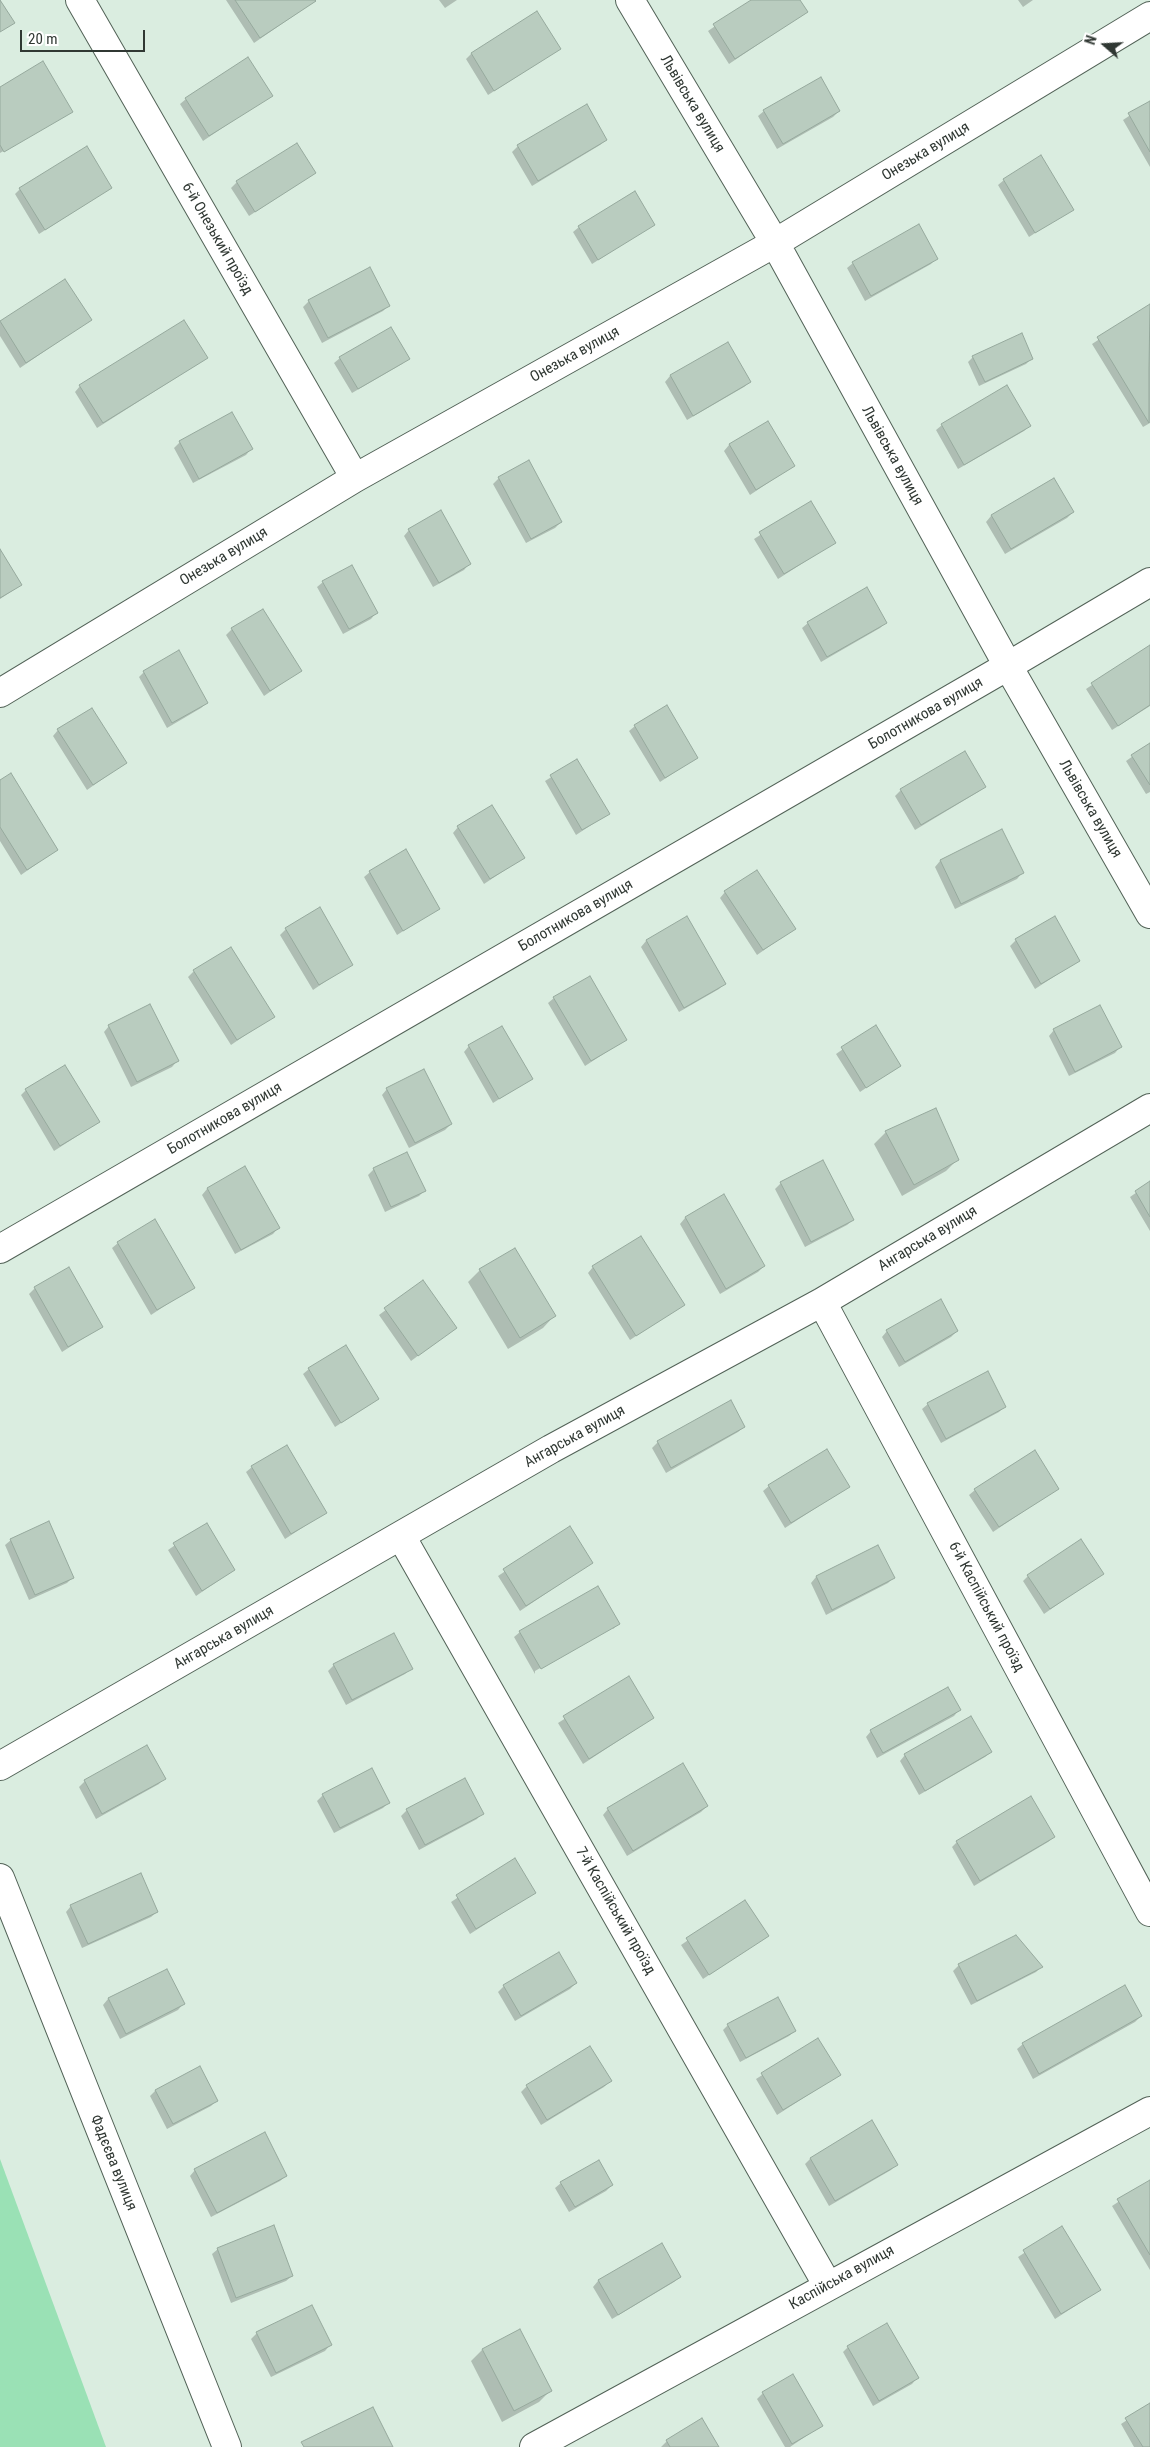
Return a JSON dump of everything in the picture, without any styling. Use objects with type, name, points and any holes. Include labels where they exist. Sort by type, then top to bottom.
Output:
[{"type":"street","name":"6-й Онезький проїзд","points":[[80,0],[355,478]]},
{"type":"street","name":"Львівська вулиця","points":[[630,0],[775,243],[1008,666],[1150,914]]},
{"type":"street","name":"Онезька вулиця","points":[[0,693],[355,478],[775,243],[1150,16]]},
{"type":"street","name":"Болотникова вулиця","points":[[0,1249],[1150,582]]},
{"type":"street","name":"Ангарська вулиця","points":[[0,1766],[551,1449],[822,1302],[1150,1108]]},
{"type":"street","name":"6-й Каспійський проїзд","points":[[822,1302],[1150,1912]]},
{"type":"street","name":"7-й Каспійський проїзд","points":[[401,1536],[828,2286]]},
{"type":"street","name":"Фадєєва вулиця","points":[[0,1878],[227,2447]]},
{"type":"street","name":"Каспійська вулиця","points":[[534,2447],[1150,2111]]},
{"type":"green space","points":[[0,2159],[106,2447],[0,2447]]},
{"type":"building","points":[[0,0],[15,23],[0,32]]},
{"type":"building","points":[[235,0],[315,0],[316,1],[260,38]]},
{"type":"building","points":[[751,0],[800,0],[808,12],[735,59],[713,24]]},
{"type":"building","points":[[537,11],[561,49],[494,91],[471,53]]},
{"type":"building","points":[[248,57],[273,96],[209,136],[185,98]]},
{"type":"building","points":[[43,61],[73,112],[4,152],[0,145],[0,87]]},
{"type":"building","points":[[821,77],[840,111],[783,144],[763,110]]},
{"type":"building","points":[[1150,101],[1150,152],[1128,113]]},
{"type":"building","points":[[587,104],[607,140],[538,181],[517,145]]},
{"type":"building","points":[[297,143],[316,173],[255,212],[236,181]]},
{"type":"building","points":[[87,146],[112,188],[45,230],[19,188]]},
{"type":"building","points":[[1041,155],[1074,210],[1035,233],[1003,179]]},
{"type":"building","points":[[635,191],[655,225],[598,260],[578,226]]},
{"type":"building","points":[[919,224],[938,259],[871,296],[852,262]]},
{"type":"building","points":[[370,267],[390,306],[328,338],[308,300]]},
{"type":"building","points":[[65,279],[92,320],[26,363],[0,321]]},
{"type":"building","points":[[1150,304],[1149,370],[1149,423],[1097,337]]},
{"type":"building","points":[[184,320],[208,358],[103,423],[79,385]]},
{"type":"building","points":[[391,327],[410,359],[358,389],[339,357]]},
{"type":"building","points":[[1022,333],[1033,359],[985,382],[972,356]]},
{"type":"building","points":[[728,342],[751,382],[693,416],[670,375]]},
{"type":"building","points":[[1007,385],[1031,426],[964,465],[941,424]]},
{"type":"building","points":[[232,412],[253,449],[199,479],[179,441]]},
{"type":"building","points":[[768,421],[795,466],[756,490],[729,444]]},
{"type":"building","points":[[529,460],[562,522],[531,539],[498,477]]},
{"type":"building","points":[[1054,478],[1074,512],[1011,549],[991,515]]},
{"type":"building","points":[[811,501],[836,543],[784,574],[759,532]]},
{"type":"building","points":[[441,510],[471,564],[439,583],[408,529]]},
{"type":"building","points":[[0,549],[22,585],[0,598]]},
{"type":"building","points":[[352,565],[378,613],[349,629],[322,581]]},
{"type":"building","points":[[867,587],[887,623],[827,657],[807,622]]},
{"type":"building","points":[[263,609],[302,671],[270,691],[231,628]]},
{"type":"building","points":[[1150,645],[1150,705],[1118,726],[1091,683]]},
{"type":"building","points":[[179,650],[208,703],[172,723],[143,671]]},
{"type":"building","points":[[667,705],[698,758],[665,778],[634,725]]},
{"type":"building","points":[[92,708],[127,763],[93,785],[57,729]]},
{"type":"building","points":[[1150,743],[1150,785],[1131,755]]},
{"type":"building","points":[[965,751],[986,787],[921,825],[900,789]]},
{"type":"building","points":[[577,759],[610,814],[582,830],[550,775]]},
{"type":"building","points":[[11,773],[58,850],[27,870],[0,827],[0,780]]},
{"type":"building","points":[[492,805],[525,858],[490,879],[457,826]]},
{"type":"building","points":[[1002,829],[1024,873],[961,904],[940,860]]},
{"type":"building","points":[[406,849],[440,909],[403,931],[369,871]]},
{"type":"building","points":[[757,870],[796,929],[763,950],[724,891]]},
{"type":"building","points":[[320,907],[353,965],[319,985],[285,928]]},
{"type":"building","points":[[687,916],[726,984],[684,1008],[646,940]]},
{"type":"building","points":[[1055,916],[1080,961],[1041,984],[1015,939]]},
{"type":"building","points":[[231,947],[275,1017],[237,1040],[193,970]]},
{"type":"building","points":[[590,976],[627,1040],[591,1061],[553,997]]},
{"type":"building","points":[[150,1004],[179,1061],[137,1082],[108,1025]]},
{"type":"building","points":[[1100,1005],[1122,1047],[1075,1072],[1053,1029]]},
{"type":"building","points":[[876,1025],[901,1066],[866,1088],[841,1047]]},
{"type":"building","points":[[502,1026],[533,1079],[499,1099],[468,1045]]},
{"type":"building","points":[[65,1065],[100,1122],[60,1146],[25,1089]]},
{"type":"building","points":[[424,1069],[452,1124],[415,1143],[386,1088]]},
{"type":"building","points":[[936,1108],[959,1160],[914,1185],[885,1131]]},
{"type":"building","points":[[407,1152],[426,1191],[391,1207],[373,1168]]},
{"type":"building","points":[[823,1160],[854,1220],[811,1242],[780,1182]]},
{"type":"building","points":[[245,1166],[280,1228],[241,1250],[207,1188]]},
{"type":"building","points":[[1150,1181],[1150,1217],[1135,1191]]},
{"type":"building","points":[[724,1194],[765,1266],[726,1289],[685,1217]]},
{"type":"building","points":[[155,1219],[195,1288],[157,1310],[117,1242]]},
{"type":"building","points":[[641,1236],[685,1305],[636,1336],[592,1266]]},
{"type":"building","points":[[515,1248],[556,1316],[520,1338],[479,1269]]},
{"type":"building","points":[[69,1267],[103,1327],[68,1347],[34,1287]]},
{"type":"building","points":[[423,1280],[457,1328],[418,1356],[384,1308]]},
{"type":"building","points":[[941,1299],[958,1331],[905,1362],[886,1330]]},
{"type":"building","points":[[346,1345],[379,1399],[341,1423],[308,1368]]},
{"type":"building","points":[[988,1371],[1006,1407],[946,1439],[927,1403]]},
{"type":"building","points":[[731,1400],[745,1427],[671,1468],[657,1441]]},
{"type":"building","points":[[287,1445],[327,1513],[291,1534],[251,1466]]},
{"type":"building","points":[[827,1449],[850,1487],[791,1523],[768,1485]]},
{"type":"building","points":[[1035,1450],[1059,1489],[999,1527],[974,1489]]},
{"type":"building","points":[[49,1521],[74,1578],[35,1595],[10,1539]]},
{"type":"building","points":[[207,1523],[235,1570],[202,1591],[173,1543]]},
{"type":"building","points":[[570,1526],[593,1563],[526,1606],[503,1569]]},
{"type":"building","points":[[1081,1539],[1104,1574],[1050,1609],[1027,1575]]},
{"type":"building","points":[[878,1545],[895,1578],[832,1610],[816,1576]]},
{"type":"building","points":[[598,1586],[620,1624],[541,1669],[519,1631]]},
{"type":"building","points":[[394,1633],[413,1669],[352,1700],[333,1664]]},
{"type":"building","points":[[629,1676],[654,1718],[589,1759],[563,1716]]},
{"type":"building","points":[[948,1687],[961,1710],[883,1753],[870,1730]]},
{"type":"building","points":[[971,1716],[992,1752],[925,1791],[904,1754]]},
{"type":"building","points":[[147,1745],[166,1779],[102,1814],[84,1780]]},
{"type":"building","points":[[683,1763],[708,1806],[633,1851],[607,1808]]},
{"type":"building","points":[[372,1768],[390,1803],[340,1828],[322,1794]]},
{"type":"building","points":[[465,1778],[484,1814],[425,1845],[406,1809]]},
{"type":"building","points":[[1031,1796],[1055,1837],[980,1881],[956,1841]]},
{"type":"building","points":[[515,1858],[536,1893],[476,1929],[456,1895]]},
{"type":"building","points":[[141,1873],[158,1912],[88,1944],[70,1905]]},
{"type":"building","points":[[745,1900],[769,1936],[709,1975],[686,1938]]},
{"type":"building","points":[[1016,1935],[1043,1967],[977,2001],[958,1964]]},
{"type":"building","points":[[559,1952],[577,1983],[521,2016],[503,1985]]},
{"type":"building","points":[[167,1969],[185,2004],[126,2034],[108,1998]]},
{"type":"building","points":[[1125,1985],[1142,2016],[1039,2074],[1022,2043]]},
{"type":"building","points":[[778,1997],[796,2031],[746,2058],[727,2024]]},
{"type":"building","points":[[818,2038],[841,2075],[783,2110],[761,2073]]},
{"type":"building","points":[[590,2046],[612,2081],[547,2120],[526,2085]]},
{"type":"building","points":[[200,2066],[218,2101],[173,2124],[155,2090]]},
{"type":"building","points":[[872,2120],[898,2165],[835,2201],[810,2158]]},
{"type":"building","points":[[265,2132],[287,2176],[217,2213],[194,2169]]},
{"type":"building","points":[[599,2160],[613,2185],[575,2207],[560,2182]]},
{"type":"building","points":[[1150,2180],[1150,2255],[1117,2199]]},
{"type":"building","points":[[274,2225],[293,2276],[236,2298],[217,2248]]},
{"type":"building","points":[[1062,2226],[1101,2290],[1061,2314],[1023,2250]]},
{"type":"building","points":[[662,2243],[681,2277],[618,2315],[598,2280]]},
{"type":"building","points":[[312,2305],[332,2345],[276,2373],[256,2332]]},
{"type":"building","points":[[887,2323],[919,2378],[879,2401],[847,2346]]},
{"type":"building","points":[[520,2329],[552,2391],[514,2411],[482,2349]]},
{"type":"building","points":[[793,2374],[823,2426],[792,2444],[762,2392]]},
{"type":"building","points":[[1150,2403],[1150,2447],[1143,2447],[1125,2418]]},
{"type":"building","points":[[373,2407],[393,2447],[304,2447],[301,2442]]},
{"type":"building","points":[[702,2418],[719,2447],[670,2447],[666,2440]]}]
